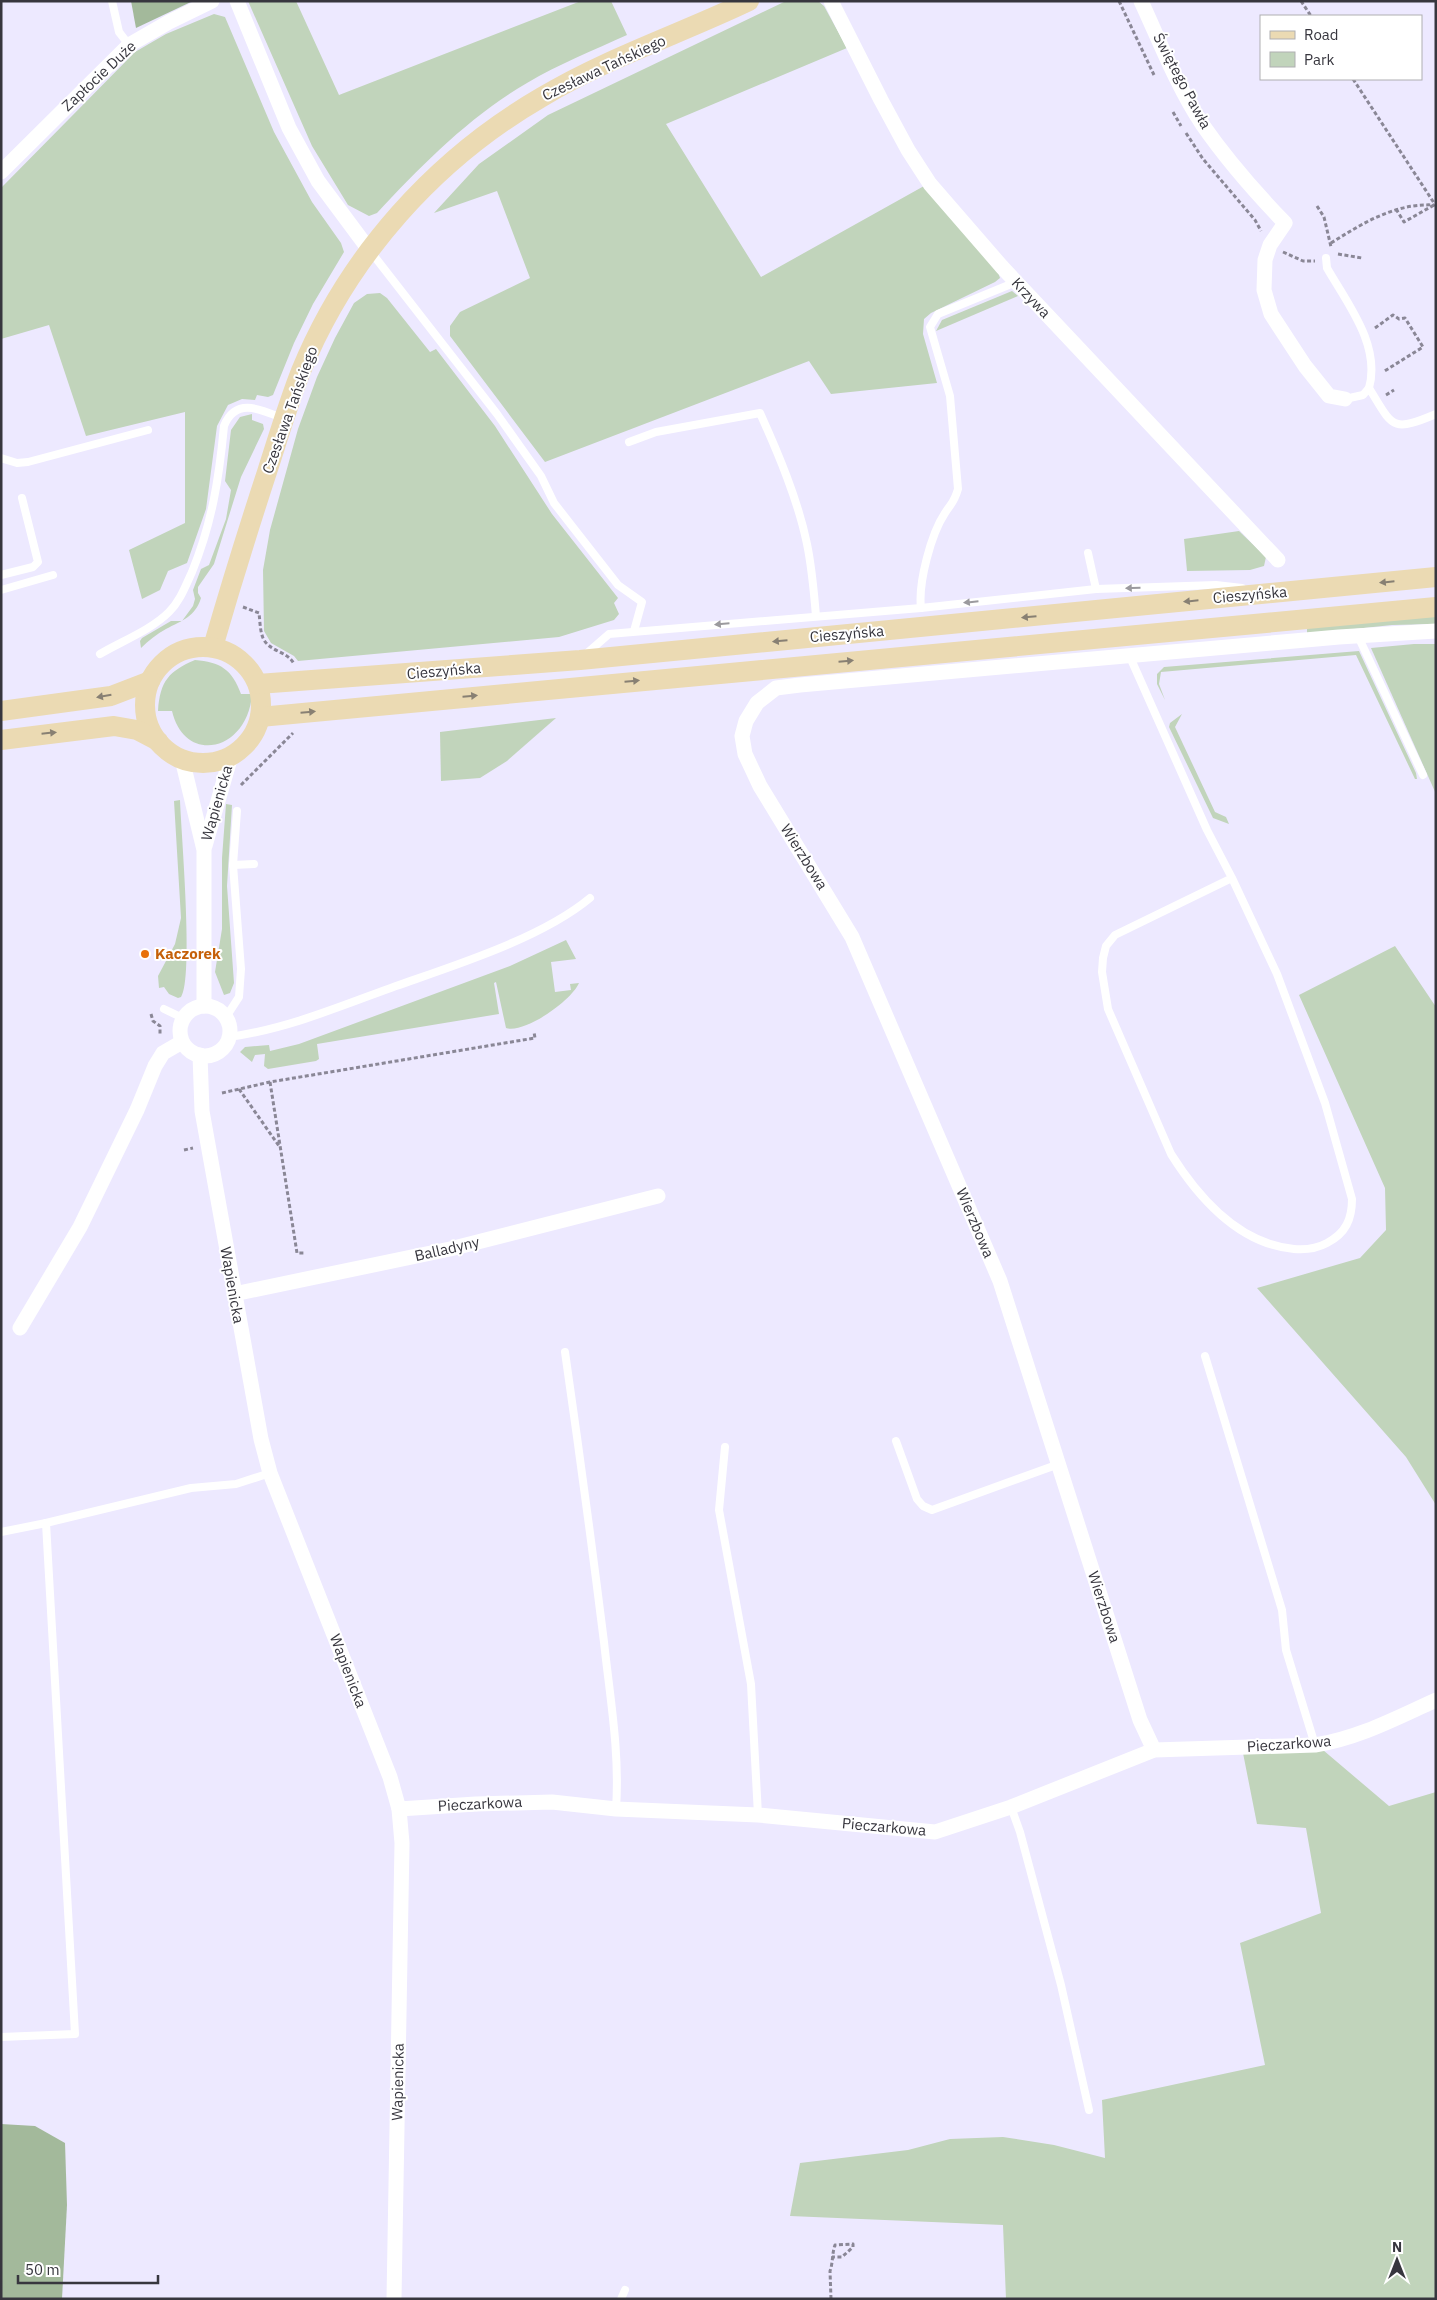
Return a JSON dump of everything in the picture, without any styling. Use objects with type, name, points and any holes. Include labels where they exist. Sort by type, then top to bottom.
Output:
[{"type":"main road","name":"Czesława Tańskiego","points":[[213,647],[301,370],[346,285],[370,251],[421,190],[452,161],[507,119],[542,96],[586,73],[748,1]]},
{"type":"main road","name":"Cieszyńska","points":[[258,684],[580,660],[1436,577]]},
{"type":"main road","name":"Cieszyńska","points":[[260,717],[1436,606]]},
{"type":"main road","points":[[1,740],[114,726],[137,730],[158,741],[182,759],[192,762],[212,762],[231,756],[249,739],[260,717],[261,701],[258,684],[248,667],[232,654],[213,647],[198,646],[183,650],[169,657],[158,667],[150,681],[145,696],[145,712],[150,728],[158,741]]},
{"type":"main road","points":[[1,711],[110,696],[150,681]]},
{"type":"street","name":"Zapłocie Duże","points":[[1,172],[129,45],[169,22],[212,1]]},
{"type":"street","points":[[237,1],[289,128],[318,181],[370,251]]},
{"type":"street","name":"Krzywa","points":[[831,1],[881,100],[930,184],[1016,282],[1278,560]]},
{"type":"street","name":"Świętego Pawła","points":[[1141,1],[1174,71],[1202,122],[1239,174],[1286,222],[1270,245],[1265,260],[1264,290],[1271,314],[1305,366],[1330,396],[1345,399]]},
{"type":"street","points":[[1130,657],[1358,636],[1436,631]]},
{"type":"street","name":"Wierzbowa","points":[[1130,657],[776,688],[762,698],[746,721],[742,736],[745,754],[760,786],[852,937],[992,1263],[1014,1323],[1140,1720],[1154,1750]]},
{"type":"street","name":"Wapienicka","points":[[204,850],[217,798],[231,756]]},
{"type":"street","name":"Wapienicka","points":[[182,759],[204,850],[204,1006]]},
{"type":"street","points":[[204,1006],[220,1011],[226,1017],[229,1023],[229,1037],[219,1051],[207,1056],[200,1055],[187,1048],[182,1042],[180,1034],[183,1018],[196,1007],[204,1006]]},
{"type":"street","points":[[20,1328],[80,1227],[137,1110],[155,1066],[163,1053],[182,1042]]},
{"type":"street","name":"Wapienicka","points":[[200,1055],[202,1111],[261,1439],[270,1473],[386,1768],[399,1809],[402,1843],[394,2299]]},
{"type":"street","name":"Balladyny","points":[[234,1294],[450,1249],[658,1196]]},
{"type":"street","name":"Pieczarkowa","points":[[399,1809],[528,1801],[616,1809],[758,1815],[935,1832],[1011,1807],[1154,1750],[1315,1745],[1353,1737],[1436,1700]]},
{"type":"lane","points":[[112,1],[119,32],[129,45]]},
{"type":"lane","points":[[370,251],[498,414],[541,476],[554,503],[618,585],[642,602],[634,631]]},
{"type":"lane","points":[[1323,259],[1365,337],[1371,370],[1369,388],[1363,395],[1345,399]]},
{"type":"lane","points":[[921,608],[920,598],[926,561],[945,513],[954,504],[958,489],[950,396],[930,327],[938,314],[1016,282]]},
{"type":"lane","points":[[1369,388],[1388,419],[1397,425],[1413,424],[1436,414]]},
{"type":"lane","points":[[100,654],[156,622],[169,612],[181,597],[212,514],[219,483],[224,426],[227,419],[232,413],[248,408],[258,408],[284,419]]},
{"type":"lane","points":[[629,442],[656,432],[760,413],[776,448],[807,541],[813,577],[816,616]]},
{"type":"lane","points":[[1,458],[17,463],[28,462],[148,430]]},
{"type":"lane","points":[[1,575],[33,567],[38,562],[22,498]]},
{"type":"lane","points":[[1088,553],[1096,589]]},
{"type":"lane","points":[[1,590],[53,576]]},
{"type":"lane","points":[[580,660],[609,634],[634,631],[921,608],[1096,589],[1216,585],[1286,592]]},
{"type":"lane","points":[[1358,636],[1423,775]]},
{"type":"lane","points":[[1130,657],[1207,830],[1232,878],[1277,974],[1325,1103],[1352,1199],[1352,1214],[1347,1225],[1333,1240],[1320,1247],[1305,1249],[1268,1244],[1249,1236],[1221,1216],[1179,1167],[1171,1154],[1108,1008],[1102,972],[1103,958],[1106,946],[1115,935],[1232,878]]},
{"type":"lane","points":[[226,1017],[239,997],[241,969],[234,865],[237,811]]},
{"type":"lane","points":[[234,865],[254,864]]},
{"type":"lane","points":[[229,1037],[257,1033],[292,1023],[462,963],[528,935],[579,907],[590,898]]},
{"type":"lane","points":[[164,1009],[183,1018]]},
{"type":"lane","points":[[565,1352],[591,1536],[614,1731],[618,1779],[616,1809]]},
{"type":"lane","points":[[1205,1356],[1282,1610],[1286,1650],[1315,1745]]},
{"type":"lane","points":[[896,1441],[917,1499],[923,1506],[932,1510],[1059,1464]]},
{"type":"lane","points":[[725,1446],[720,1510],[751,1684],[758,1815]]},
{"type":"lane","points":[[1,1532],[191,1488],[236,1484],[270,1473]]},
{"type":"lane","points":[[1,2036],[75,2034],[46,1523]]},
{"type":"lane","points":[[1011,1807],[1020,1832],[1061,1986],[1088,2110]]},
{"type":"lane","points":[[621,2299],[626,2290]]},
{"type":"path","points":[[1301,1],[1310,15]]},
{"type":"path","points":[[1354,80],[1435,206]]},
{"type":"path","points":[[1331,243],[1356,228],[1396,209],[1418,204],[1435,206]]},
{"type":"path","points":[[1317,206],[1324,217],[1329,237]]},
{"type":"path","points":[[1396,209],[1404,222],[1435,206]]},
{"type":"path","points":[[1290,256],[1302,261],[1323,259]]},
{"type":"path","points":[[1372,329],[1393,315],[1399,319],[1405,318],[1423,347],[1378,376]]},
{"type":"path","points":[[237,811],[236,800],[244,781],[270,757],[283,741],[298,729]]},
{"type":"path","points":[[222,1093],[270,1082],[535,1038],[534,1032]]},
{"type":"path","points":[[270,1082],[297,1252],[305,1252]]},
{"type":"path","points":[[239,1089],[280,1149]]},
{"type":"path","points":[[184,1150],[194,1148],[192,1141]]},
{"type":"path","points":[[831,2299],[830,2271],[832,2257],[836,2244],[853,2244],[853,2247],[842,2257],[832,2257]]},
{"type":"green space","points":[[131,1],[193,1],[136,28]]},
{"type":"green space","points":[[248,1],[296,1],[339,95],[581,1],[611,1],[627,35],[551,70],[506,96],[447,142],[377,213],[369,216],[348,205],[312,146]]},
{"type":"green space","points":[[786,1],[818,1],[824,6],[847,48],[666,124],[761,277],[924,186],[998,272],[1000,278],[931,313],[924,319],[923,334],[937,383],[831,394],[809,361],[545,462],[450,336],[450,326],[460,312],[530,278],[497,191],[434,213],[479,164],[548,115]]},
{"type":"green space","points":[[214,14],[225,17],[274,132],[312,202],[341,243],[344,252],[313,304],[294,343],[273,395],[268,397],[257,395],[255,400],[242,399],[228,405],[217,426],[206,509],[187,563],[168,571],[160,590],[142,599],[129,550],[185,523],[185,412],[86,436],[49,325],[1,339],[1,188],[135,52],[166,34]]},
{"type":"green space","points":[[1012,291],[1018,296],[936,331],[942,320]]},
{"type":"green space","points":[[380,293],[387,298],[430,352],[436,349],[495,426],[552,514],[618,598],[614,603],[619,614],[614,620],[559,637],[298,661],[294,656],[271,643],[264,631],[263,570],[270,530],[298,429],[317,377],[354,303],[367,294]]},
{"type":"green space","points":[[252,414],[252,420],[263,424],[264,429],[241,477],[214,564],[198,587],[198,593],[201,598],[192,614],[182,621],[193,606],[195,599],[193,590],[201,569],[209,565],[226,519],[231,490],[225,481],[231,430],[240,417]]},
{"type":"green space","points":[[1239,531],[1266,557],[1264,566],[1250,570],[1187,571],[1184,539]]},
{"type":"green space","points":[[1436,614],[1436,624],[1392,625],[1307,634],[1307,627]]},
{"type":"green space","points":[[171,621],[182,621],[159,633],[141,648],[140,641],[142,638]]},
{"type":"green space","points":[[1436,644],[1436,794],[1371,648]]},
{"type":"green space","points":[[1359,651],[1416,773],[1417,779],[1415,779],[1356,655],[1161,672],[1159,684],[1165,700],[1157,684],[1157,674],[1164,667]]},
{"type":"green space","points":[[195,660],[224,668],[234,678],[241,694],[252,694],[248,713],[240,728],[228,739],[215,744],[202,745],[189,740],[179,728],[172,711],[158,711],[161,692],[168,678],[179,668]]},
{"type":"green space","points":[[1182,714],[1175,727],[1215,812],[1226,817],[1229,824],[1213,818],[1169,727],[1170,723]]},
{"type":"green space","points":[[556,718],[507,761],[480,778],[441,781],[440,732]]},
{"type":"green space","points":[[180,800],[187,935],[185,985],[181,997],[178,998],[169,994],[164,987],[159,988],[158,976],[175,944],[181,918],[174,801]]},
{"type":"green space","points":[[226,804],[232,805],[227,886],[234,983],[230,993],[224,995],[215,972],[222,929],[222,858]]},
{"type":"green space","points":[[566,940],[576,959],[551,962],[555,992],[571,990],[570,984],[579,983],[575,990],[558,1006],[536,1021],[524,1026],[506,1028],[496,982],[494,983],[499,1014],[317,1044],[319,1059],[316,1061],[268,1069],[264,1066],[265,1054],[255,1055],[252,1062],[240,1052],[245,1047],[269,1045],[270,1051],[299,1044],[510,966]]},
{"type":"green space","points":[[1395,946],[1436,1007],[1436,1505],[1406,1457],[1257,1288],[1360,1258],[1386,1230],[1385,1188],[1299,995]]},
{"type":"green space","points":[[1323,1750],[1389,1806],[1436,1792],[1436,2299],[1006,2299],[1003,2225],[790,2216],[800,2163],[908,2150],[950,2139],[1003,2137],[1054,2145],[1105,2158],[1102,2100],[1265,2065],[1240,1943],[1321,1913],[1306,1828],[1257,1824],[1243,1753]]},
{"type":"green space","points":[[1,2124],[35,2126],[65,2143],[67,2205],[62,2299],[1,2299]]},
{"type":"place","name":"Kaczorek","points":[[145,954]]}]
